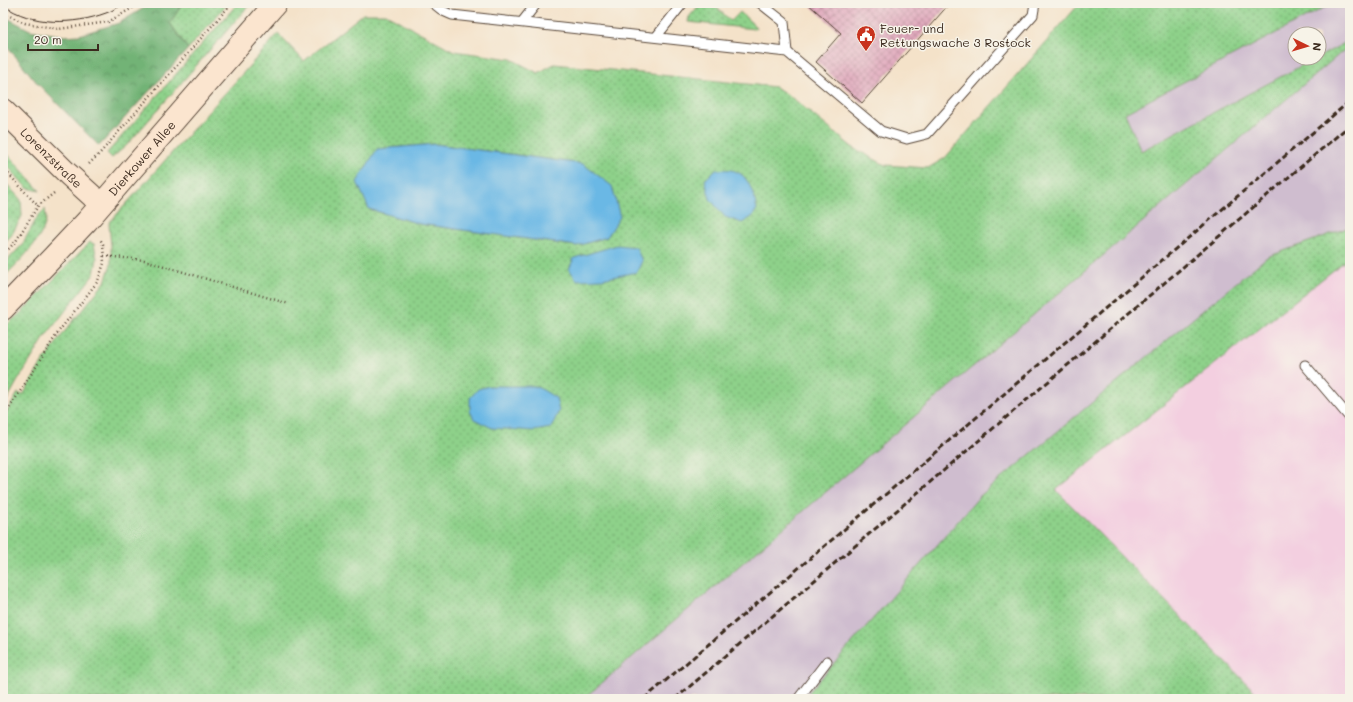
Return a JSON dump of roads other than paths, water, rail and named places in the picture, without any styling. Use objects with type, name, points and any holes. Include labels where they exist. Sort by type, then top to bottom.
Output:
[{"type":"main road","name":"Dierkower Allee","points":[[3,309],[87,221],[276,3]]},
{"type":"main road","name":"Lorenzstraße","points":[[3,110],[101,204]]},
{"type":"lane","points":[[433,3],[443,11],[452,14],[787,52],[881,131],[907,139],[927,134],[1033,15],[1035,3]]},
{"type":"lane","points":[[522,22],[537,3]]},
{"type":"lane","points":[[656,37],[683,3]]},
{"type":"lane","points":[[760,3],[784,22],[787,52]]},
{"type":"lane","points":[[1304,365],[1350,418]]},
{"type":"lane","points":[[798,699],[827,661]]},
{"type":"water","points":[[435,144],[583,164],[612,186],[620,217],[607,237],[577,246],[420,224],[369,209],[357,182],[377,149]]},
{"type":"water","points":[[715,170],[731,170],[742,175],[746,179],[752,190],[757,209],[752,217],[742,223],[725,217],[710,199],[705,180]]},
{"type":"water","points":[[617,245],[636,247],[642,261],[637,272],[602,279],[577,280],[569,269],[574,258]]},
{"type":"water","points":[[489,386],[534,386],[556,398],[559,411],[551,428],[534,431],[492,428],[474,419],[470,411],[470,398],[478,389]]},
{"type":"tram line","points":[[39,3],[61,6],[83,3]]},
{"type":"tram line","points":[[3,5],[14,12],[27,17],[40,20],[67,21],[94,17],[109,12],[126,3]]},
{"type":"railway","points":[[644,699],[1350,101]]},
{"type":"railway","points":[[675,699],[1350,125]]},
{"type":"place","name":"Feuer- und Rettungswache 3 Rostock","points":[[866,52]]}]
